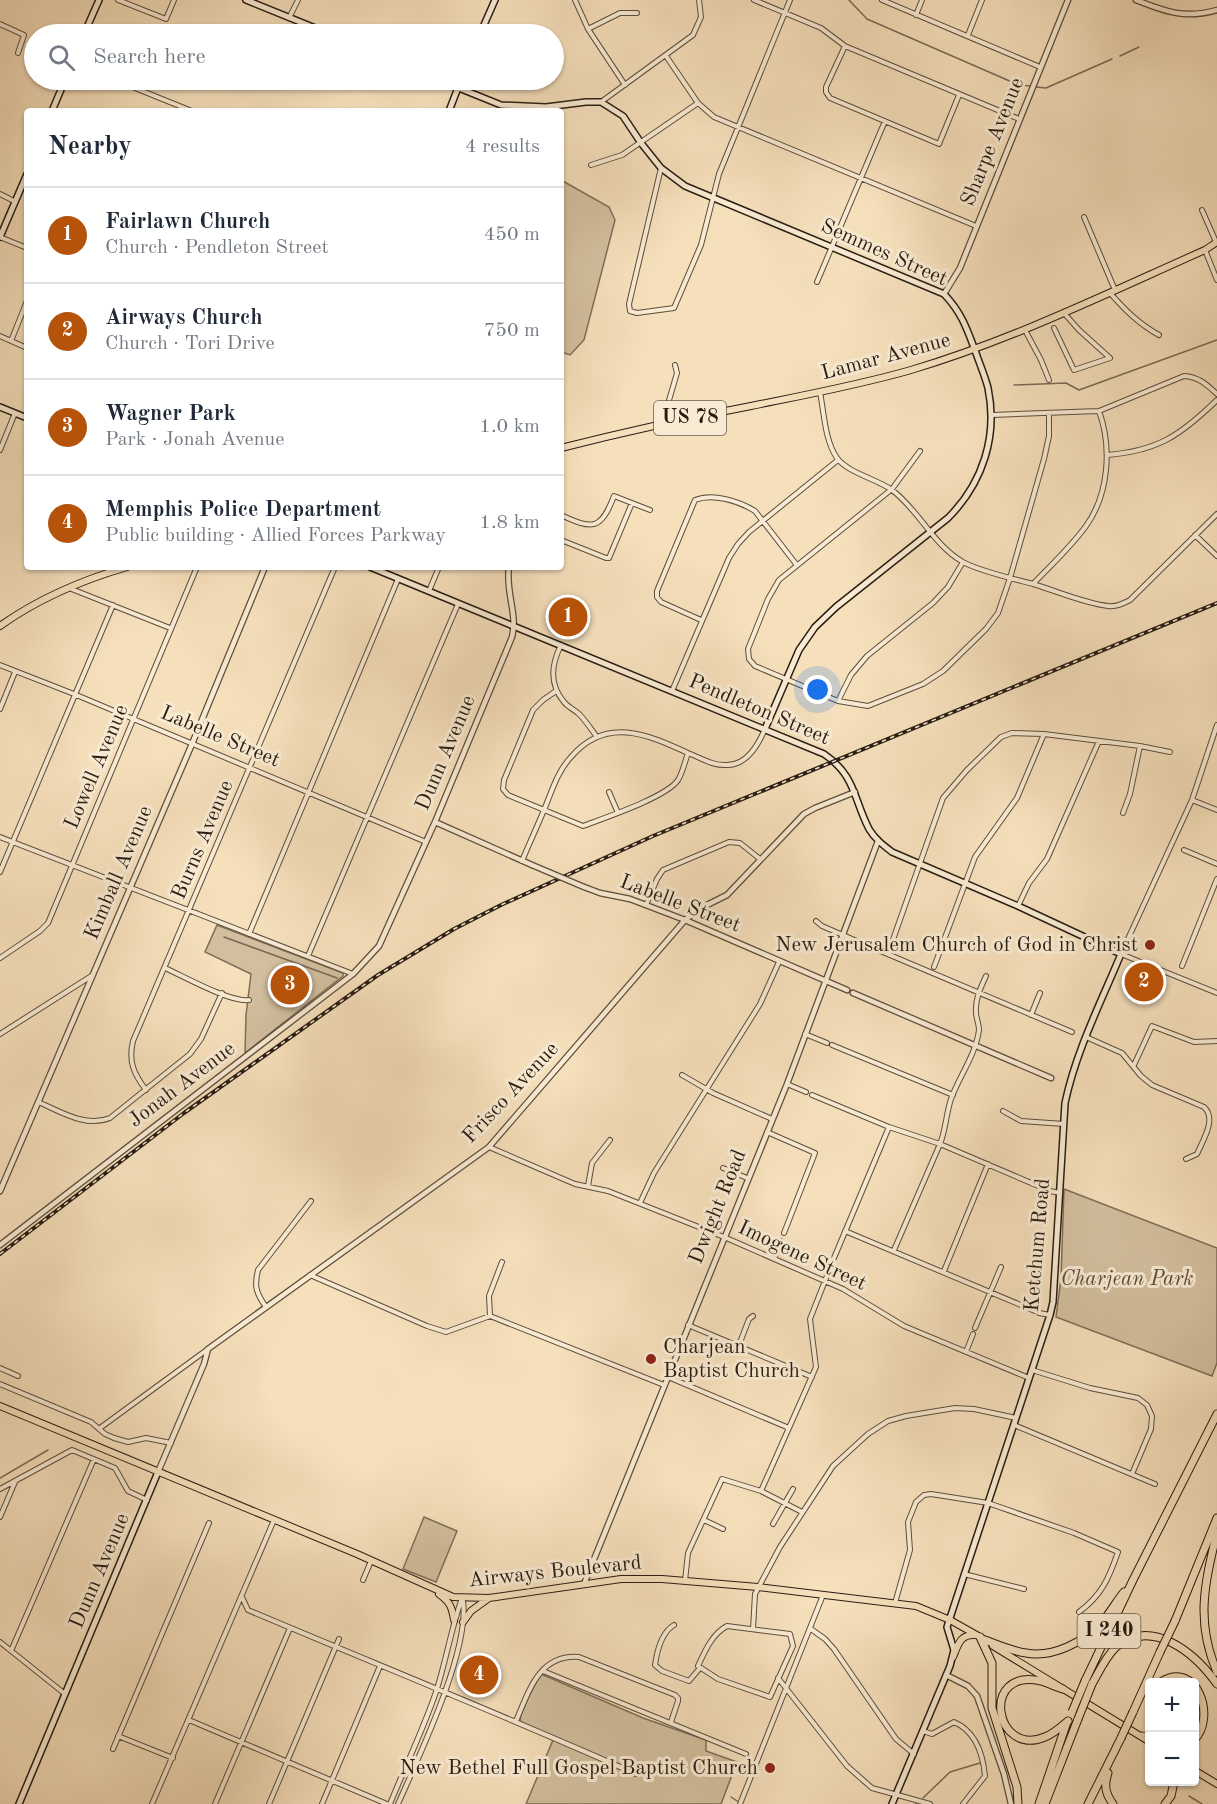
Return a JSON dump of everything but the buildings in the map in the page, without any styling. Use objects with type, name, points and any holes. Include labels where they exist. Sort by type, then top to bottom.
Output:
[{"type":"highway","name":"I 240","points":[[1040,1804],[1072,1712],[1089,1683],[1133,1580],[1217,1414]]},
{"type":"highway","name":"I 240","points":[[1088,1804],[1175,1621],[1217,1518]]},
{"type":"highway","points":[[1217,1532],[1206,1575],[1203,1606],[1208,1647],[1217,1672]]},
{"type":"highway","points":[[980,1638],[1026,1653],[1039,1654],[1062,1648],[1080,1640],[1095,1629],[1133,1580]]},
{"type":"highway","points":[[1045,1804],[1078,1719],[1089,1683],[1115,1648],[1132,1636],[1148,1636],[1171,1641],[1204,1667],[1217,1684]]},
{"type":"highway","points":[[980,1638],[992,1663],[992,1708],[1017,1787],[1018,1804]]},
{"type":"highway","points":[[1167,1678],[1184,1678]]},
{"type":"highway","points":[[1063,1689],[1040,1680],[1017,1681],[1003,1694],[1000,1710],[1004,1724],[1012,1735],[1025,1739],[1035,1740],[1046,1737],[1068,1721]]},
{"type":"highway","points":[[1199,1686],[1205,1691],[1211,1709],[1211,1720],[1199,1737]]},
{"type":"highway","points":[[1133,1712],[1145,1696]]},
{"type":"highway","points":[[1113,1804],[1107,1796],[1104,1783],[1114,1751]]},
{"type":"highway","points":[[1165,1804],[1171,1796],[1173,1786]]},
{"type":"main road","points":[[88,24],[99,0]]},
{"type":"main road","points":[[246,0],[304,24]]},
{"type":"main road","points":[[484,24],[495,0]]},
{"type":"main road","points":[[53,108],[61,90]]},
{"type":"main road","points":[[450,108],[457,90]]},
{"type":"main road","points":[[465,90],[511,108]]},
{"type":"main road","points":[[546,108],[602,102]]},
{"type":"main road","name":"Semmes Street","points":[[602,102],[623,116],[640,143],[661,168],[685,186],[944,294],[959,311],[988,386],[992,415],[986,459],[962,504],[836,607],[816,627],[799,650],[765,729]]},
{"type":"main road","points":[[0,237],[24,181]]},
{"type":"main road","name":"Lamar Avenue","points":[[564,447],[912,370],[974,350],[1217,245]]},
{"type":"main road","points":[[0,407],[24,417]]},
{"type":"main road","points":[[0,626],[34,604],[68,588],[119,570]]},
{"type":"main road","name":"Pendleton Street","points":[[377,570],[824,754],[847,774],[869,829],[878,841],[900,857],[1018,906],[1121,954]]},
{"type":"main road","name":"Ketchum Road","points":[[953,1657],[954,1650],[947,1627],[1053,1302],[1065,1103],[1069,1084],[1121,954]]},
{"type":"main road","name":"Airways Boulevard","points":[[3,1407],[431,1588],[462,1598],[489,1598],[621,1579],[758,1587],[920,1607],[950,1620],[1145,1738]]},
{"type":"main road","name":"Dunn Avenue","points":[[19,1804],[158,1472]]},
{"type":"main road","points":[[431,1588],[448,1600],[452,1607],[454,1620]]},
{"type":"main road","points":[[463,1622],[471,1611],[489,1598]]},
{"type":"main road","points":[[892,1804],[961,1638],[965,1635],[980,1638]]},
{"type":"main road","points":[[1199,1773],[1217,1784]]},
{"type":"street","points":[[118,0],[166,19],[174,0]]},
{"type":"street","points":[[289,18],[298,0]]},
{"type":"street","points":[[575,0],[588,29],[625,85]]},
{"type":"street","points":[[602,102],[693,35],[701,18],[700,0]]},
{"type":"street","points":[[754,0],[821,28],[845,46],[1018,119]]},
{"type":"street","points":[[661,168],[629,304],[630,311],[637,313],[674,308],[701,245],[712,197],[738,127],[790,0]]},
{"type":"street","points":[[882,0],[1041,67]]},
{"type":"street","points":[[916,15],[922,0]]},
{"type":"street","points":[[968,35],[982,0]]},
{"type":"street","name":"Sharpe Avenue","points":[[944,294],[960,268],[1018,119],[1068,0]]},
{"type":"street","points":[[1136,0],[1177,15],[1217,10]]},
{"type":"street","points":[[588,29],[620,13],[637,13]]},
{"type":"street","points":[[0,24],[24,35],[18,52]]},
{"type":"street","points":[[845,46],[826,87],[830,98],[939,144],[959,95]]},
{"type":"street","points":[[666,56],[698,103],[714,117],[976,226]]},
{"type":"street","points":[[140,90],[185,108]]},
{"type":"street","points":[[591,165],[612,160],[698,103]]},
{"type":"street","points":[[817,282],[885,121]]},
{"type":"street","points":[[0,194],[14,201]]},
{"type":"street","points":[[1202,210],[1217,245]]},
{"type":"street","points":[[1084,217],[1112,291],[1125,311],[1142,326],[1159,335]]},
{"type":"street","points":[[0,237],[24,247]]},
{"type":"street","points":[[1205,250],[1217,280]]},
{"type":"street","points":[[11,341],[24,308]]},
{"type":"street","points":[[1054,328],[1074,370],[1110,358],[1079,330],[1064,312]]},
{"type":"street","points":[[1024,329],[1049,380]]},
{"type":"street","points":[[0,336],[24,347]]},
{"type":"street","points":[[662,424],[677,373],[675,365]]},
{"type":"street","points":[[992,415],[1099,411],[1184,376],[1194,376],[1217,394]]},
{"type":"street","points":[[820,392],[830,445],[838,459],[849,468],[892,489],[907,502],[945,548],[963,562],[1010,578],[1095,603],[1120,606],[1130,600],[1217,514]]},
{"type":"street","points":[[1107,455],[1134,453],[1166,441],[1184,431],[1217,400]]},
{"type":"street","points":[[1034,584],[1087,525],[1104,479],[1107,455],[1105,429],[1099,411]]},
{"type":"street","points":[[0,450],[15,413]]},
{"type":"street","points":[[921,451],[892,489],[796,564],[780,580],[771,592],[748,649],[748,659],[755,666],[838,701],[868,706],[923,684],[943,671],[986,629],[998,613],[1044,459],[1049,436],[1049,414]]},
{"type":"street","points":[[672,691],[701,620],[729,558],[738,544],[762,521],[838,459]]},
{"type":"street","points":[[564,518],[587,526],[593,525],[606,515],[614,496],[650,510]]},
{"type":"street","points":[[701,620],[661,602],[657,597],[657,591],[695,500],[705,496],[746,505],[755,511],[796,564]]},
{"type":"street","points":[[564,541],[609,558],[632,503]]},
{"type":"street","points":[[1195,535],[1217,556]]},
{"type":"street","points":[[838,701],[851,675],[867,656],[933,603],[948,587],[963,562]]},
{"type":"street","name":"Lowell Avenue","points":[[0,958],[48,923],[196,570]]},
{"type":"street","name":"Kimball Avenue","points":[[0,1191],[95,974],[263,570]]},
{"type":"street","name":"Burns Avenue","points":[[146,1090],[133,1071],[131,1053],[133,1041],[334,570]]},
{"type":"street","points":[[429,591],[438,570]]},
{"type":"street","name":"Dunn Avenue","points":[[379,946],[435,822],[512,637],[515,626],[508,586],[509,570]]},
{"type":"street","points":[[249,934],[398,579]]},
{"type":"street","points":[[68,588],[170,628]]},
{"type":"street","points":[[308,956],[458,603]]},
{"type":"street","points":[[0,872],[113,605]]},
{"type":"street","points":[[561,645],[553,668],[552,680],[556,691],[566,704],[578,712],[597,737]]},
{"type":"street","name":"Labelle Street","points":[[0,665],[75,694],[426,842]]},
{"type":"street","points":[[0,709],[15,672]]},
{"type":"street","points":[[556,691],[533,710],[504,780],[503,789],[508,795],[583,826],[665,791],[677,781],[688,753]]},
{"type":"street","name":"Ketchum Road","points":[[1121,954],[1192,800],[1217,725]]},
{"type":"street","points":[[522,861],[561,769],[572,755],[597,737],[611,732],[648,735],[711,763],[729,766],[743,760],[756,748],[765,729]]},
{"type":"street","points":[[890,948],[943,798],[951,786],[995,741],[1007,734],[1017,732],[1140,746],[1170,752]]},
{"type":"street","points":[[934,967],[963,884],[975,857],[1017,798],[1044,734]]},
{"type":"street","points":[[1018,906],[1029,883],[1047,859],[1099,741]]},
{"type":"street","points":[[1123,813],[1135,776],[1140,746]]},
{"type":"street","points":[[609,792],[618,813]]},
{"type":"street","name":"Frisco Avenue","points":[[100,1428],[309,1275],[489,1148],[685,920],[699,909],[727,895],[804,814],[855,792]]},
{"type":"street","points":[[1192,800],[1217,810]]},
{"type":"street","name":"Labelle Street","points":[[435,822],[584,886],[685,920],[847,990]]},
{"type":"street","points":[[0,837],[353,974]]},
{"type":"street","name":"Dwight Road","points":[[584,1584],[806,1034],[878,841]]},
{"type":"street","points":[[646,905],[663,870],[729,842],[740,843],[760,859]]},
{"type":"street","points":[[1184,850],[1217,864]]},
{"type":"street","points":[[1182,966],[1217,879]]},
{"type":"street","points":[[816,921],[822,926],[866,945]]},
{"type":"street","name":"Jonah Avenue","points":[[0,1245],[353,974],[379,946]]},
{"type":"street","points":[[872,947],[1071,1032]]},
{"type":"street","points":[[1121,954],[1217,993]]},
{"type":"street","points":[[640,1203],[654,1173],[760,1004],[779,962]]},
{"type":"street","points":[[165,968],[222,993],[241,1000],[249,1000]]},
{"type":"street","points":[[0,1034],[95,974]]},
{"type":"street","points":[[894,1250],[946,1128],[948,1107],[974,1046],[979,1029],[975,1010],[986,976]]},
{"type":"street","points":[[38,1102],[78,1119],[96,1122],[114,1115],[181,1064],[195,1050],[222,993]]},
{"type":"street","points":[[853,993],[1051,1078]]},
{"type":"street","points":[[1031,1015],[1040,993]]},
{"type":"street","points":[[1134,1065],[1152,1026],[1194,1042],[1217,1041]]},
{"type":"street","points":[[806,1034],[953,1095]]},
{"type":"street","points":[[1086,1037],[1112,1047],[1127,1057],[1141,1076],[1152,1085],[1209,1111],[1210,1123],[1197,1154],[1186,1159]]},
{"type":"street","points":[[682,1075],[706,1090],[772,1119]]},
{"type":"street","points":[[786,1084],[806,1092]]},
{"type":"street","points":[[812,1095],[889,1127],[940,1143],[1050,1191],[1060,1192]]},
{"type":"street","points":[[1003,1111],[1021,1121],[1064,1124]]},
{"type":"street","points":[[834,1258],[889,1127]]},
{"type":"street","points":[[766,1132],[815,1153],[784,1233]]},
{"type":"street","points":[[588,1186],[592,1163],[610,1140]]},
{"type":"street","name":"Imogene Street","points":[[489,1148],[575,1184],[608,1191],[724,1236],[856,1296],[896,1322],[1029,1378]]},
{"type":"street","points":[[944,1271],[988,1164]]},
{"type":"street","points":[[723,1168],[747,1178]]},
{"type":"street","points":[[266,1307],[256,1293],[255,1282],[258,1270],[311,1201]]},
{"type":"street","points":[[845,1231],[1037,1312],[1050,1315]]},
{"type":"street","points":[[774,1259],[781,1241]]},
{"type":"street","points":[[490,1316],[489,1296],[502,1262]]},
{"type":"street","points":[[761,1491],[813,1377],[816,1367],[810,1319],[832,1263]]},
{"type":"street","points":[[975,1328],[1001,1267]]},
{"type":"street","points":[[309,1275],[417,1322],[446,1332],[490,1316],[664,1385]]},
{"type":"street","points":[[739,1346],[749,1319],[753,1316]]},
{"type":"street","points":[[688,1326],[813,1377]]},
{"type":"street","points":[[966,1352],[973,1334]]},
{"type":"street","name":"Dunn Avenue","points":[[158,1472],[204,1364],[208,1349]]},
{"type":"street","points":[[0,1368],[18,1376]]},
{"type":"street","points":[[1032,1370],[1090,1388],[1138,1398],[1147,1405],[1152,1416],[1151,1429],[1132,1474]]},
{"type":"street","points":[[668,1377],[789,1428]]},
{"type":"street","points":[[0,1384],[91,1422],[105,1434],[128,1442],[146,1437],[171,1443]]},
{"type":"street","points":[[753,1629],[755,1594],[802,1512],[833,1466],[868,1434],[888,1421],[955,1408],[974,1409],[1015,1421],[1155,1484]]},
{"type":"street","points":[[0,1489],[72,1450],[115,1468],[128,1491],[147,1500]]},
{"type":"street","points":[[11,1651],[94,1459]]},
{"type":"street","points":[[685,1581],[688,1553],[722,1479],[761,1491],[802,1512]]},
{"type":"street","points":[[0,1517],[15,1480]]},
{"type":"street","points":[[773,1524],[793,1489]]},
{"type":"street","points":[[895,1603],[910,1551],[908,1522],[916,1502],[924,1495],[931,1494],[987,1503],[1118,1551],[1110,1574],[1096,1598],[1079,1612]]},
{"type":"street","points":[[152,1804],[274,1520]]},
{"type":"street","points":[[704,1520],[723,1529]]},
{"type":"street","points":[[113,1749],[208,1523]]},
{"type":"street","points":[[363,1580],[371,1561]]},
{"type":"street","points":[[964,1574],[1024,1589]]},
{"type":"street","points":[[741,1803],[823,1595]]},
{"type":"street","points":[[242,1597],[248,1610],[516,1721],[636,1774]]},
{"type":"street","points":[[189,1720],[388,1804],[436,1689],[462,1598]]},
{"type":"street","points":[[398,1804],[444,1693],[463,1622],[462,1598]]},
{"type":"street","points":[[674,1625],[667,1629],[656,1656],[656,1665],[662,1671],[689,1681],[700,1668],[698,1666],[719,1630],[727,1626],[790,1634],[793,1646],[770,1697],[718,1679],[700,1668]]},
{"type":"street","points":[[215,1804],[290,1628]]},
{"type":"street","points":[[811,1629],[834,1649],[896,1739],[914,1754]]},
{"type":"street","points":[[269,1804],[339,1639]]},
{"type":"street","points":[[0,1642],[66,1695]]},
{"type":"street","points":[[516,1721],[535,1677],[562,1657],[579,1657],[654,1686],[678,1698],[671,1722]]},
{"type":"street","points":[[322,1804],[380,1666]]},
{"type":"street","points":[[543,1671],[746,1754]]},
{"type":"street","points":[[946,1675],[968,1686],[977,1696],[1004,1774],[1011,1804]]},
{"type":"street","points":[[778,1678],[853,1772],[872,1788],[930,1804]]},
{"type":"street","points":[[923,1731],[932,1734],[954,1722],[966,1729],[976,1743],[985,1776],[963,1804]]},
{"type":"street","points":[[118,1736],[173,1758]]},
{"type":"green space","points":[[564,182],[609,207],[615,220],[584,340],[570,355],[564,353]]},
{"type":"green space","points":[[217,925],[343,973],[343,976],[245,1053],[246,1015],[251,974],[205,952]]},
{"type":"green space","name":"Charjean Park","points":[[1064,1189],[1217,1248],[1217,1363],[1212,1376],[1056,1317],[1061,1278]]},
{"type":"green space","points":[[424,1517],[457,1531],[436,1582],[403,1569]]},
{"type":"green space","points":[[541,1674],[643,1718],[706,1740],[706,1751],[737,1762],[721,1804],[526,1804],[553,1740],[520,1721],[536,1679]]},
{"type":"waterway","points":[[849,0],[867,19],[1019,85],[1031,86]]},
{"type":"waterway","points":[[1120,56],[1139,47]]},
{"type":"waterway","points":[[1035,87],[1046,88],[1112,59]]},
{"type":"waterway","points":[[1014,385],[1066,383],[1079,390],[1217,340]]},
{"type":"waterway","points":[[224,937],[337,978]]},
{"type":"waterway","points":[[0,1478],[48,1450]]},
{"type":"waterway","points":[[923,1798],[950,1772],[980,1763]]},
{"type":"waterway","points":[[1189,1796],[1202,1804]]},
{"type":"waterway","points":[[731,1797],[740,1803]]},
{"type":"railway","points":[[0,1254],[184,1113],[378,975],[454,929],[501,905],[653,836],[1217,603]]},
{"type":"place","name":"Fairlawn Church","points":[[568,617]]},
{"type":"place","name":"New Jerusalem Church of God in Christ","points":[[1150,945]]},
{"type":"place","name":"Airways Church","points":[[1144,982]]},
{"type":"place","name":"Wagner Park","points":[[290,985]]},
{"type":"place","name":"Charjean Baptist Church","points":[[651,1359]]},
{"type":"place","name":"Memphis Police Department","points":[[479,1675]]},
{"type":"place","name":"New Bethel Full Gospel Baptist Church","points":[[770,1768]]}]
